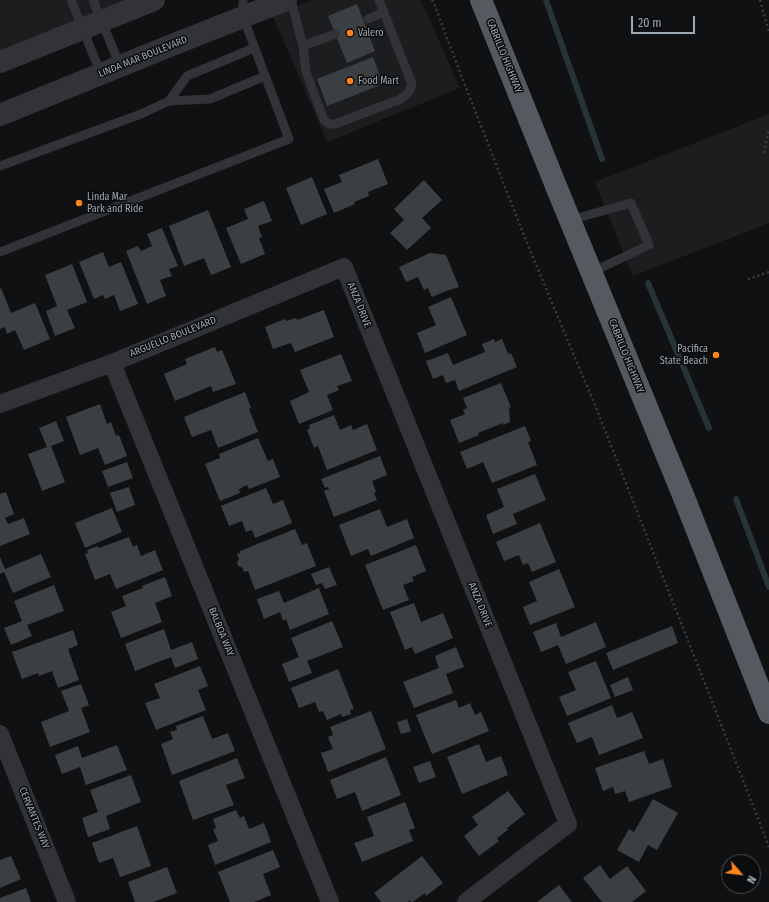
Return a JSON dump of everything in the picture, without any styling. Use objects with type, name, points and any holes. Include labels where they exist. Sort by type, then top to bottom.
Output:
[{"type":"highway","name":"CABRILLO HIGHWAY","points":[[481,0],[697,528],[769,713]]},
{"type":"street","points":[[0,62],[154,0]]},
{"type":"street","name":"LINDA MAR BOULEVARD","points":[[0,115],[110,70],[243,9],[286,0]]},
{"type":"street","name":"ARGUELLO BOULEVARD","points":[[0,404],[112,363],[344,267]]},
{"type":"street","name":"ANZA DRIVE","points":[[344,267],[568,824],[466,902]]},
{"type":"street","name":"BALBOA WAY","points":[[112,363],[330,902]]},
{"type":"street","name":"CERVANTES WAY","points":[[0,734],[67,902]]},
{"type":"lane","points":[[71,0],[92,25],[110,70]]},
{"type":"lane","points":[[93,0],[92,25],[110,70]]},
{"type":"lane","points":[[291,0],[303,46],[306,72],[324,120],[329,124],[335,124],[401,99],[409,92],[412,84],[379,0]]},
{"type":"lane","points":[[0,252],[289,139],[254,48],[243,9]]},
{"type":"lane","points":[[368,19],[384,12]]},
{"type":"lane","points":[[303,46],[336,34]]},
{"type":"lane","points":[[169,101],[187,76],[254,48]]},
{"type":"lane","points":[[0,166],[141,114],[169,101],[210,99],[265,76]]},
{"type":"lane","points":[[570,220],[632,203],[649,245],[592,272]]},
{"type":"path","points":[[432,0],[529,248],[597,410],[769,847]]},
{"type":"path","points":[[760,0],[769,32]]},
{"type":"path","points":[[764,152],[769,132]]},
{"type":"path","points":[[748,278],[769,272]]},
{"type":"shaded area","points":[[0,0],[139,0],[0,52]]},
{"type":"shaded area","points":[[311,0],[421,0],[460,88],[327,142],[273,17]]},
{"type":"shaded area","points":[[769,114],[769,223],[633,276],[595,182]]},
{"type":"building","points":[[357,4],[375,51],[347,63],[328,16]]},
{"type":"building","name":"Food Mart","points":[[373,57],[383,84],[327,106],[317,79]]},
{"type":"building","points":[[378,159],[388,184],[368,192],[369,196],[334,213],[324,189],[342,182],[339,175]]},
{"type":"building","points":[[312,177],[327,214],[301,225],[286,188]]},
{"type":"building","points":[[424,180],[442,200],[422,218],[431,228],[407,250],[390,233],[404,220],[394,209]]},
{"type":"building","points":[[264,201],[272,221],[258,226],[262,237],[259,238],[265,254],[241,264],[226,228],[248,219],[244,209]]},
{"type":"building","points":[[208,210],[231,267],[211,275],[204,258],[184,266],[169,226]]},
{"type":"building","points":[[162,228],[178,266],[169,269],[172,276],[160,280],[166,296],[147,304],[126,251],[138,246],[141,251],[152,246],[147,234]]},
{"type":"building","points":[[103,252],[109,267],[121,262],[138,304],[120,311],[114,295],[105,299],[103,295],[94,299],[79,262]]},
{"type":"building","points":[[430,253],[446,255],[459,287],[432,297],[428,288],[424,290],[418,277],[406,282],[399,267]]},
{"type":"building","points":[[72,264],[87,302],[67,310],[75,328],[55,336],[46,311],[57,306],[45,275]]},
{"type":"building","points":[[1,288],[11,313],[35,303],[50,339],[24,350],[15,330],[7,334],[5,327],[0,329]]},
{"type":"building","points":[[451,297],[467,335],[425,353],[417,333],[436,325],[428,307]]},
{"type":"building","points":[[324,310],[334,337],[295,352],[291,343],[273,349],[265,327],[285,319],[286,321],[296,318],[297,320]]},
{"type":"building","points":[[494,339],[495,342],[502,339],[508,354],[511,353],[517,367],[459,391],[455,380],[446,383],[443,375],[433,379],[426,361],[448,353],[453,365],[485,352],[482,344]]},
{"type":"building","points":[[215,347],[217,352],[222,350],[236,384],[213,392],[211,386],[175,401],[164,374],[187,364],[185,359]]},
{"type":"building","points":[[341,354],[352,381],[337,386],[339,390],[327,395],[333,410],[299,424],[290,401],[309,392],[300,370]]},
{"type":"building","points":[[501,383],[511,407],[509,408],[510,422],[503,425],[503,423],[478,433],[479,435],[459,443],[450,420],[465,414],[463,410],[467,408],[463,398]]},
{"type":"building","points":[[245,392],[251,408],[249,409],[258,432],[218,448],[211,430],[192,437],[184,417]]},
{"type":"building","points":[[100,404],[107,424],[111,422],[116,436],[119,435],[127,456],[105,465],[98,448],[80,455],[66,417]]},
{"type":"building","points":[[334,415],[340,430],[351,425],[353,430],[367,424],[377,450],[327,470],[318,446],[314,448],[307,430],[310,428],[309,425]]},
{"type":"building","points":[[56,421],[64,441],[51,446],[65,482],[42,491],[28,454],[47,447],[39,428]]},
{"type":"building","points":[[525,426],[531,441],[528,442],[537,465],[492,483],[483,462],[467,469],[460,452]]},
{"type":"building","points":[[258,438],[268,461],[273,459],[280,477],[249,489],[247,485],[239,489],[240,493],[220,501],[205,464],[220,458],[219,454]]},
{"type":"building","points":[[380,456],[387,475],[372,481],[377,500],[334,517],[324,491],[329,489],[328,487],[325,488],[321,479]]},
{"type":"building","points":[[127,462],[133,478],[108,487],[102,471]]},
{"type":"building","points":[[535,474],[546,500],[513,514],[517,524],[493,534],[486,515],[504,507],[497,489]]},
{"type":"building","points":[[129,487],[135,505],[117,512],[110,493]]},
{"type":"building","points":[[266,488],[273,504],[283,500],[292,523],[255,538],[252,530],[246,532],[242,521],[229,526],[221,506]]},
{"type":"building","points":[[6,492],[14,514],[5,518],[8,524],[24,518],[30,534],[0,546],[0,494]]},
{"type":"building","points":[[112,508],[122,532],[85,548],[75,523]]},
{"type":"building","points":[[380,509],[387,527],[407,519],[414,538],[371,556],[368,549],[351,556],[339,525]]},
{"type":"building","points":[[540,523],[556,562],[532,572],[528,563],[523,565],[519,555],[504,561],[496,542]]},
{"type":"building","points":[[295,529],[302,545],[307,543],[316,566],[255,590],[248,571],[244,572],[242,567],[238,566],[237,562],[239,559],[237,554],[240,553],[240,551]]},
{"type":"building","points":[[129,537],[133,547],[137,545],[141,556],[155,550],[163,570],[116,589],[110,574],[95,580],[85,554],[88,553],[87,550],[98,546],[99,548]]},
{"type":"building","points":[[416,545],[426,571],[412,577],[414,581],[403,585],[409,600],[383,610],[365,565]]},
{"type":"building","points":[[41,554],[51,577],[13,593],[4,572],[0,574],[0,557],[5,569]]},
{"type":"building","points":[[329,567],[337,585],[325,589],[322,583],[316,585],[311,574]]},
{"type":"building","points":[[559,569],[575,607],[530,625],[523,607],[537,601],[529,582]]},
{"type":"building","points":[[165,577],[172,596],[155,603],[162,622],[121,638],[111,612],[126,606],[122,596]]},
{"type":"building","points":[[54,585],[64,611],[27,625],[32,636],[11,645],[4,628],[22,621],[14,601]]},
{"type":"building","points":[[319,588],[329,614],[290,630],[286,619],[283,621],[280,612],[264,619],[257,599],[279,591],[284,603]]},
{"type":"building","points":[[414,603],[421,622],[443,613],[453,638],[415,654],[412,647],[405,650],[390,612]]},
{"type":"building","points":[[332,621],[343,647],[307,661],[312,673],[289,682],[282,664],[299,657],[291,638]]},
{"type":"building","points":[[596,622],[606,647],[566,664],[558,645],[541,652],[533,632],[556,623],[561,637]]},
{"type":"building","points":[[672,626],[678,643],[613,670],[606,653]]},
{"type":"building","points":[[164,629],[171,650],[192,642],[198,659],[175,668],[171,657],[135,671],[125,644]]},
{"type":"building","points":[[73,630],[78,645],[68,649],[79,680],[58,688],[52,671],[39,676],[38,673],[22,679],[12,652]]},
{"type":"building","points":[[456,647],[464,667],[446,674],[453,693],[414,708],[403,682],[439,668],[435,656]]},
{"type":"building","points":[[596,661],[611,698],[567,716],[559,697],[576,690],[568,672]]},
{"type":"building","points":[[200,666],[208,686],[198,690],[206,710],[156,730],[145,703],[160,698],[154,684]]},
{"type":"building","points":[[338,669],[354,709],[350,710],[351,714],[342,717],[341,714],[327,720],[323,711],[319,712],[315,702],[299,708],[291,688]]},
{"type":"building","points":[[628,677],[633,690],[615,697],[610,685]]},
{"type":"building","points":[[81,684],[89,705],[81,708],[90,732],[50,747],[41,722],[69,711],[61,691]]},
{"type":"building","points":[[456,700],[459,708],[470,703],[475,715],[481,712],[489,731],[432,754],[416,715]]},
{"type":"building","points":[[612,705],[617,718],[632,712],[643,738],[599,755],[592,737],[577,743],[568,723]]},
{"type":"building","points":[[371,711],[386,749],[328,772],[321,753],[333,749],[328,737],[333,735],[330,727]]},
{"type":"building","points":[[203,716],[212,739],[228,733],[235,751],[172,775],[161,744],[173,739],[170,732],[177,730],[176,726]]},
{"type":"building","points":[[407,719],[411,731],[401,734],[397,722]]},
{"type":"building","points":[[479,744],[486,762],[501,756],[508,775],[462,794],[447,757]]},
{"type":"building","points":[[117,745],[127,770],[86,785],[80,767],[62,774],[55,755],[78,746],[82,758]]},
{"type":"building","points":[[644,751],[649,764],[663,759],[672,787],[629,802],[625,791],[615,794],[613,787],[603,791],[595,768]]},
{"type":"building","points":[[386,757],[401,795],[362,811],[355,792],[337,799],[330,780]]},
{"type":"building","points":[[237,758],[245,778],[226,785],[234,805],[193,820],[179,781]]},
{"type":"building","points":[[430,761],[436,777],[419,783],[413,767]]},
{"type":"building","points":[[131,775],[141,802],[106,816],[110,829],[88,837],[82,818],[98,812],[90,790]]},
{"type":"building","points":[[508,791],[525,814],[497,838],[499,841],[479,856],[464,836],[478,825],[472,817]]},
{"type":"building","points":[[653,799],[678,813],[657,850],[648,845],[639,862],[617,850],[629,829],[634,832]]},
{"type":"building","points":[[405,802],[415,828],[409,830],[413,841],[362,862],[354,843],[374,836],[367,817]]},
{"type":"building","points":[[236,810],[240,818],[244,816],[249,829],[264,823],[271,842],[215,865],[208,845],[218,841],[213,829],[216,828],[213,819]]},
{"type":"building","points":[[137,826],[151,866],[120,877],[113,858],[99,863],[92,843]]},
{"type":"building","points":[[273,850],[280,867],[263,874],[271,895],[254,902],[230,902],[218,872]]},
{"type":"building","points":[[11,856],[21,879],[0,888],[0,860]]},
{"type":"building","points":[[422,856],[443,883],[426,896],[425,893],[413,902],[410,900],[408,902],[381,902],[374,893]]},
{"type":"building","points":[[600,865],[610,879],[627,866],[646,891],[632,902],[602,902],[583,878]]},
{"type":"building","points":[[167,867],[177,893],[153,902],[135,902],[128,882]]},
{"type":"building","points":[[559,885],[572,902],[537,902]]},
{"type":"building","points":[[26,888],[31,902],[0,902],[0,898]]},
{"type":"waterway","points":[[546,0],[602,159]]},
{"type":"waterway","points":[[648,283],[709,428]]},
{"type":"waterway","points":[[736,499],[769,587]]},
{"type":"place","name":"Valero","points":[[350,33]]},
{"type":"place","name":"Food Mart","points":[[350,81]]},
{"type":"place","name":"Linda Mar Park and Ride","points":[[79,203]]},
{"type":"place","name":"Pacifica State Beach","points":[[716,355]]}]
